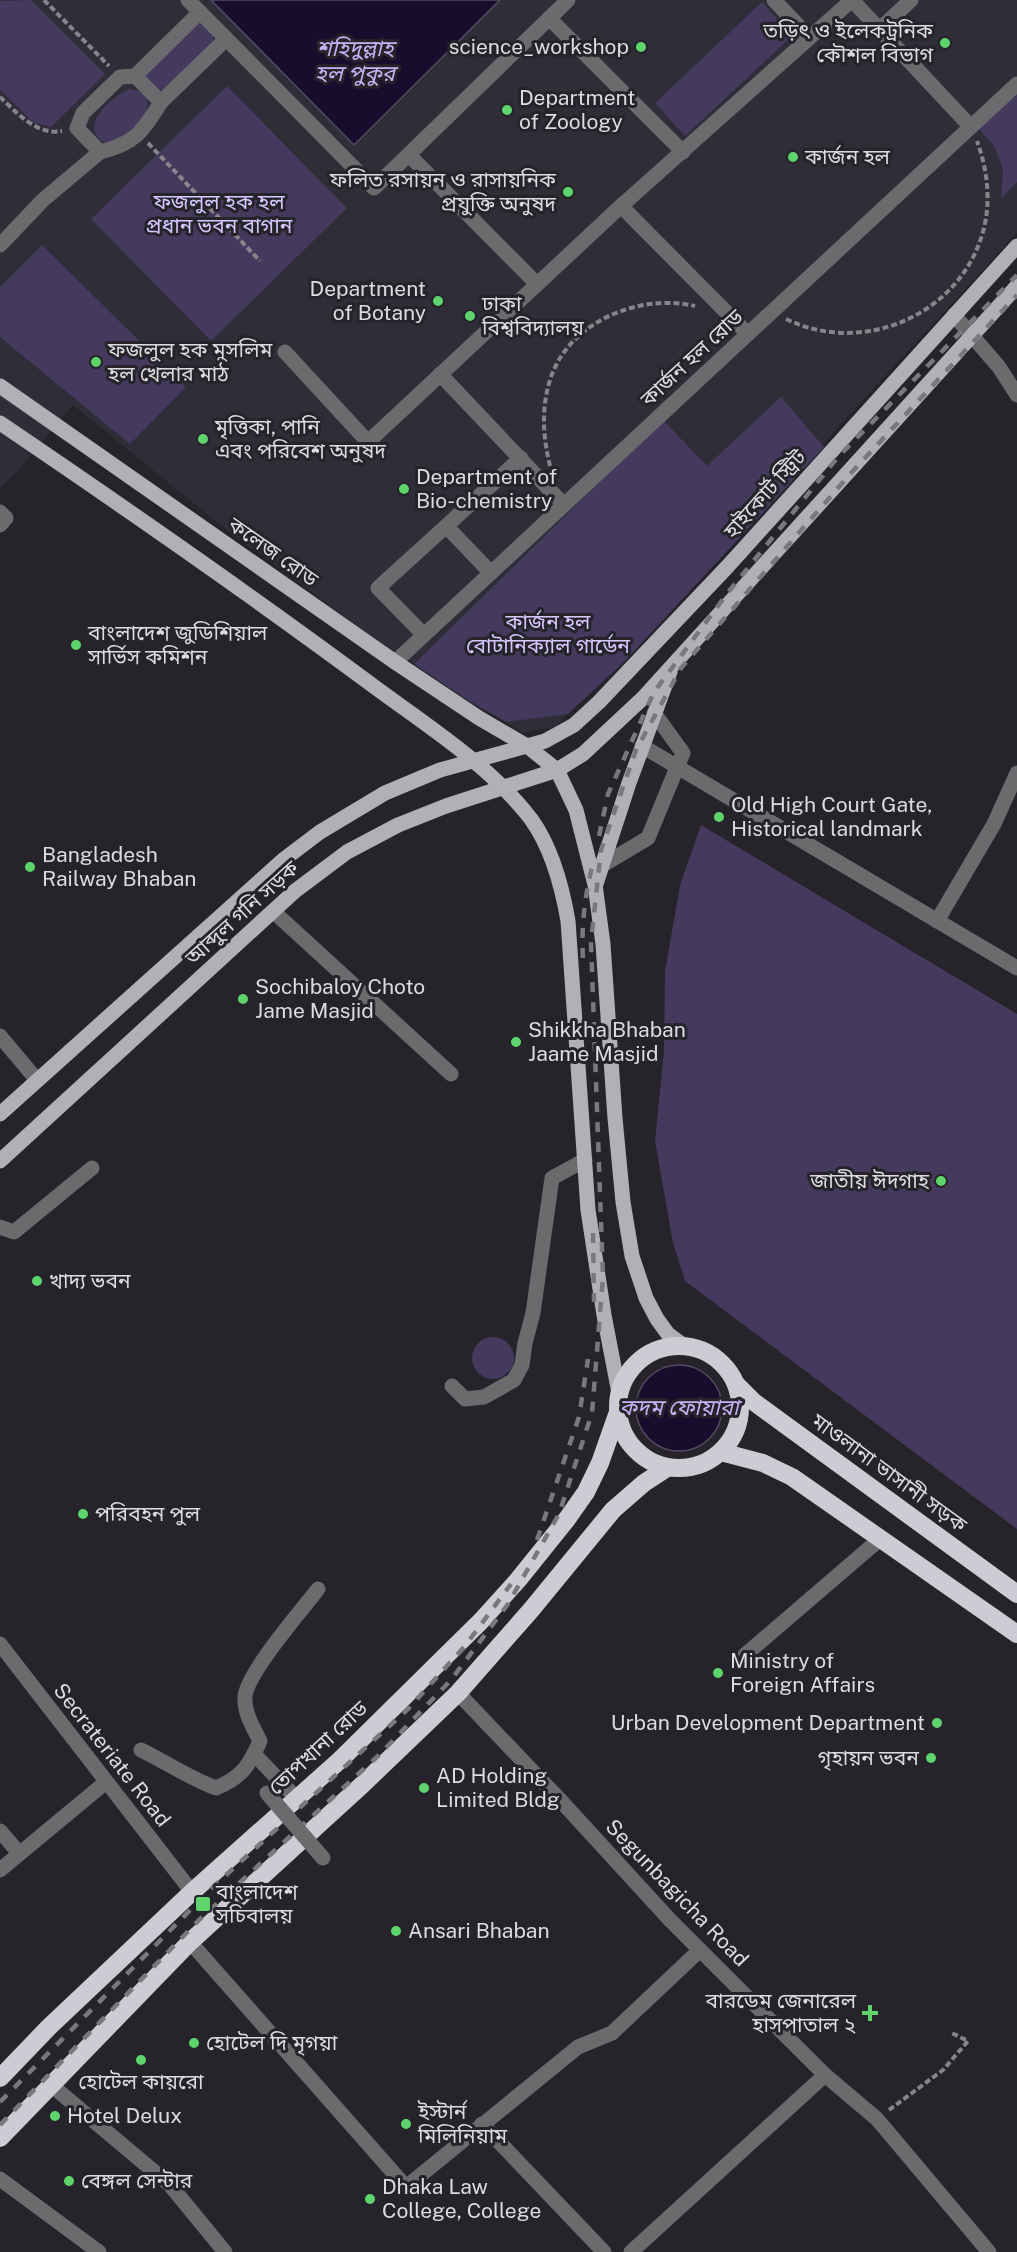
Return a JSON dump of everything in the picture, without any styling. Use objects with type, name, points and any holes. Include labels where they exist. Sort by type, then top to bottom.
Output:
[{"type":"highway","points":[[683,1345],[706,1351],[716,1357],[732,1374],[741,1400],[740,1416],[736,1432],[721,1452],[700,1465],[668,1468],[643,1457],[633,1448],[623,1431],[618,1412],[619,1393],[632,1368],[643,1358],[655,1350],[683,1345]]},
{"type":"highway","name":"মাওলানা ভাসানী সড়ক","points":[[737,1384],[754,1402],[1017,1594]]},
{"type":"highway","name":"তোপখানা রোড","points":[[0,2079],[49,2027],[192,1892],[340,1760],[481,1621],[519,1580],[567,1520],[586,1492],[600,1463],[618,1412]]},
{"type":"highway","points":[[721,1452],[763,1463],[792,1477],[1017,1634]]},
{"type":"highway","points":[[0,2138],[190,1942],[363,1784],[458,1693],[531,1610],[613,1510],[644,1483],[668,1468]]},
{"type":"highway","points":[[340,1760],[363,1784]]},
{"type":"main road","name":"হাইকোর্ট স্ট্রিট","points":[[527,746],[545,741],[565,731],[599,702],[728,566],[1017,246]]},
{"type":"main road","points":[[683,1345],[668,1334],[657,1319],[646,1298],[630,1246],[617,1139],[603,944],[595,885],[576,810],[557,770],[583,754],[603,737],[674,664],[1017,286]]},
{"type":"main road","name":"কলেজ রোড","points":[[0,386],[395,662],[479,718],[527,746],[557,770]]},
{"type":"main road","points":[[2,426],[426,724],[502,787],[531,820],[548,848],[564,900],[572,963],[588,1210],[619,1393]]},
{"type":"main road","points":[[595,885],[642,746],[674,664]]},
{"type":"main road","name":"আব্দুল গনি সড়ক","points":[[0,1113],[283,860],[320,832],[385,793],[432,773],[471,760],[527,746]]},
{"type":"main road","name":"আব্দুল গনি সড়ক","points":[[0,1161],[321,871],[371,838],[420,815],[557,770]]},
{"type":"street","points":[[189,0],[374,188],[567,0]]},
{"type":"street","points":[[774,0],[809,38]]},
{"type":"street","points":[[285,352],[368,441],[621,206],[852,0],[971,127]]},
{"type":"street","points":[[880,29],[911,0]]},
{"type":"street","points":[[100,152],[77,128],[83,113],[200,12]]},
{"type":"street","points":[[549,18],[683,152]]},
{"type":"street","points":[[0,245],[43,200],[100,152],[121,146],[140,134],[161,102],[226,39]]},
{"type":"street","points":[[127,76],[161,102]]},
{"type":"street","name":"কার্জন হল রোড","points":[[395,662],[1017,84]]},
{"type":"street","points":[[409,155],[537,284]]},
{"type":"street","points":[[621,206],[748,334]]},
{"type":"street","points":[[954,315],[999,367],[1017,395]]},
{"type":"street","points":[[440,374],[564,505]]},
{"type":"street","points":[[424,635],[378,588],[520,458]]},
{"type":"street","points":[[0,512],[6,518],[0,525]]},
{"type":"street","points":[[447,527],[491,573]]},
{"type":"street","points":[[601,866],[648,838],[683,753],[654,713]]},
{"type":"street","points":[[642,746],[1017,968]]},
{"type":"street","points":[[937,921],[994,824],[1017,773]]},
{"type":"street","points":[[274,912],[452,1074]]},
{"type":"street","points":[[0,1036],[37,1080]]},
{"type":"street","points":[[452,1386],[465,1399],[484,1397],[514,1380],[522,1365],[533,1313],[552,1179],[585,1161]]},
{"type":"street","points":[[0,1227],[14,1232],[92,1168]]},
{"type":"street","points":[[745,1655],[880,1539]]},
{"type":"street","points":[[141,1750],[170,1764],[195,1780],[216,1788],[231,1782],[249,1765],[260,1741],[246,1714],[245,1695],[255,1673],[318,1589]]},
{"type":"street","name":"Secrateriate Road","points":[[0,1644],[192,1892]]},
{"type":"street","name":"Segunbagicha Road","points":[[458,1693],[700,1950],[825,2075],[877,2119],[989,2252]]},
{"type":"street","points":[[254,1754],[297,1800]]},
{"type":"street","points":[[0,1870],[106,1782]]},
{"type":"street","points":[[267,1793],[323,1858]]},
{"type":"street","points":[[0,1831],[20,1853]]},
{"type":"street","points":[[190,1942],[406,2187],[578,2047],[612,2033],[700,1950]]},
{"type":"street","points":[[631,2252],[825,2075]]},
{"type":"street","points":[[50,2084],[170,2185],[225,2252]]},
{"type":"street","points":[[482,2124],[604,2252]]},
{"type":"street","points":[[0,2179],[99,2252]]},
{"type":"path","points":[[44,0],[127,76]]},
{"type":"path","points":[[0,96],[29,124],[57,132],[77,128]]},
{"type":"path","points":[[772,312],[816,330],[866,333],[891,327],[914,317],[954,286],[979,242],[986,218],[988,193],[985,168],[971,127]]},
{"type":"path","points":[[140,134],[260,261]]},
{"type":"path","points":[[552,472],[544,442],[543,421],[546,400],[558,360],[574,342],[602,320],[634,306],[658,302],[682,303],[705,308]]},
{"type":"path","points":[[877,2119],[943,2070],[968,2041],[950,2032]]},
{"type":"shaded area","name":"ঢাকা বিশ্ববিদ্যালয়","points":[[0,0],[1017,0],[1017,233],[710,569],[556,726],[523,733],[381,643],[219,524],[73,405],[17,472],[0,488]]},
{"type":"green space","points":[[31,0],[105,74],[51,127],[34,123],[0,90],[0,1]]},
{"type":"green space","points":[[762,2],[792,36],[685,136],[655,103]]},
{"type":"green space","points":[[200,23],[211,30],[213,44],[166,89],[158,90],[146,81],[146,75],[193,25]]},
{"type":"green space","name":"ফজলুল হক হল প্রধান ভবন বাগান","points":[[227,86],[347,208],[211,341],[91,219]]},
{"type":"green space","points":[[1017,88],[1017,182],[1001,199],[1003,169],[994,146],[976,126]]},
{"type":"green space","points":[[129,89],[140,92],[146,98],[148,105],[145,113],[141,121],[126,136],[105,143],[97,136],[94,129],[96,121],[106,105]]},
{"type":"green space","name":"ফজলুল হক মুসলিম হল খেলার মাঠ","points":[[42,245],[186,387],[130,444],[0,337],[0,287]]},
{"type":"green space","name":"কার্জন হল বোটানিক্যাল গার্ডেন","points":[[781,397],[824,447],[624,662],[568,714],[506,722],[469,701],[414,664],[663,420],[707,466]]},
{"type":"green space","points":[[701,825],[1017,1014],[1017,1529],[685,1281],[673,1243],[655,1141],[664,1051],[665,972],[680,885]]},
{"type":"green space","points":[[493,1337],[508,1343],[514,1358],[508,1373],[493,1379],[478,1373],[472,1358],[478,1343]]},
{"type":"water","name":"শহিদুল্লাহ হল পুকুর","points":[[211,0],[500,0],[354,145]]},
{"type":"water","name":"কদম ফোয়ারা","points":[[679,1365],[703,1372],[715,1384],[722,1408],[715,1432],[703,1444],[679,1451],[655,1444],[643,1432],[636,1408],[643,1384],[655,1372]]},
{"type":"railway","points":[[599,836],[608,794],[654,692],[730,590],[838,457],[1017,275]]},
{"type":"railway","points":[[0,2125],[200,1919],[378,1756],[451,1680],[508,1604],[559,1514],[592,1413],[603,1277],[591,942],[601,850],[636,750],[681,668],[852,472],[1017,295]]},
{"type":"railway","points":[[583,958],[584,910],[593,863]]},
{"type":"railway","points":[[593,1233],[594,1302]]},
{"type":"railway","points":[[537,1540],[579,1417],[588,1359]]},
{"type":"railway","points":[[0,2102],[214,1886],[408,1709],[465,1646],[511,1584]]},
{"type":"place","name":"তড়িৎ ও ইলেকট্রনিক কৌশল বিভাগ","points":[[945,43]]},
{"type":"place","name":"science_workshop","points":[[641,47]]},
{"type":"place","name":"Department of Zoology","points":[[507,110]]},
{"type":"place","name":"কার্জন হল","points":[[793,157]]},
{"type":"place","name":"ফলিত রসায়ন ও রাসায়নিক প্রযুক্তি অনুষদ","points":[[568,192]]},
{"type":"place","name":"Department of Botany","points":[[438,301]]},
{"type":"place","name":"ঢাকা বিশ্ববিদ্যালয়","points":[[470,316]]},
{"type":"place","name":"ফজলুল হক মুসলিম হল খেলার মাঠ","points":[[96,362]]},
{"type":"place","name":"মৃত্তিকা, পানি এবং পরিবেশ অনুষদ","points":[[203,439]]},
{"type":"place","name":"Department of Bio-chemistry","points":[[404,489]]},
{"type":"place","name":"বাংলাদেশ জুডিশিয়াল সার্ভিস কমিশন","points":[[76,645]]},
{"type":"place","name":"Old High Court Gate, Historical landmark","points":[[719,817]]},
{"type":"place","name":"Bangladesh Railway Bhaban","points":[[30,867]]},
{"type":"place","name":"Sochibaloy Choto Jame Masjid","points":[[243,999]]},
{"type":"place","name":"Shikkha Bhaban Jaame Masjid","points":[[516,1042]]},
{"type":"place","name":"জাতীয় ঈদগাহ","points":[[941,1181]]},
{"type":"place","name":"খাদ্য ভবন","points":[[37,1281]]},
{"type":"place","name":"পরিবহন পুল","points":[[83,1514]]},
{"type":"place","name":"Ministry of Foreign Affairs","points":[[718,1673]]},
{"type":"place","name":"Urban Development Department","points":[[937,1723]]},
{"type":"place","name":"গৃহায়ন ভবন","points":[[931,1758]]},
{"type":"place","name":"AD Holding Limited Bldg","points":[[424,1788]]},
{"type":"place","name":"বাংলাদেশ সচিবালয়","points":[[203,1904]]},
{"type":"place","name":"Ansari Bhaban","points":[[396,1931]]},
{"type":"place","name":"বারডেম জেনারেল হাসপাতাল ২","points":[[870,2013]]},
{"type":"place","name":"হোটেল দি মৃগয়া","points":[[194,2043]]},
{"type":"place","name":"হোটেল কায়রো","points":[[141,2060]]},
{"type":"place","name":"Hotel Delux","points":[[55,2116]]},
{"type":"place","name":"ইস্টার্ন মিলিনিয়াম","points":[[406,2124]]},
{"type":"place","name":"বেঙ্গল সেন্টার","points":[[69,2181]]},
{"type":"place","name":"Dhaka Law College, College","points":[[370,2199]]}]
